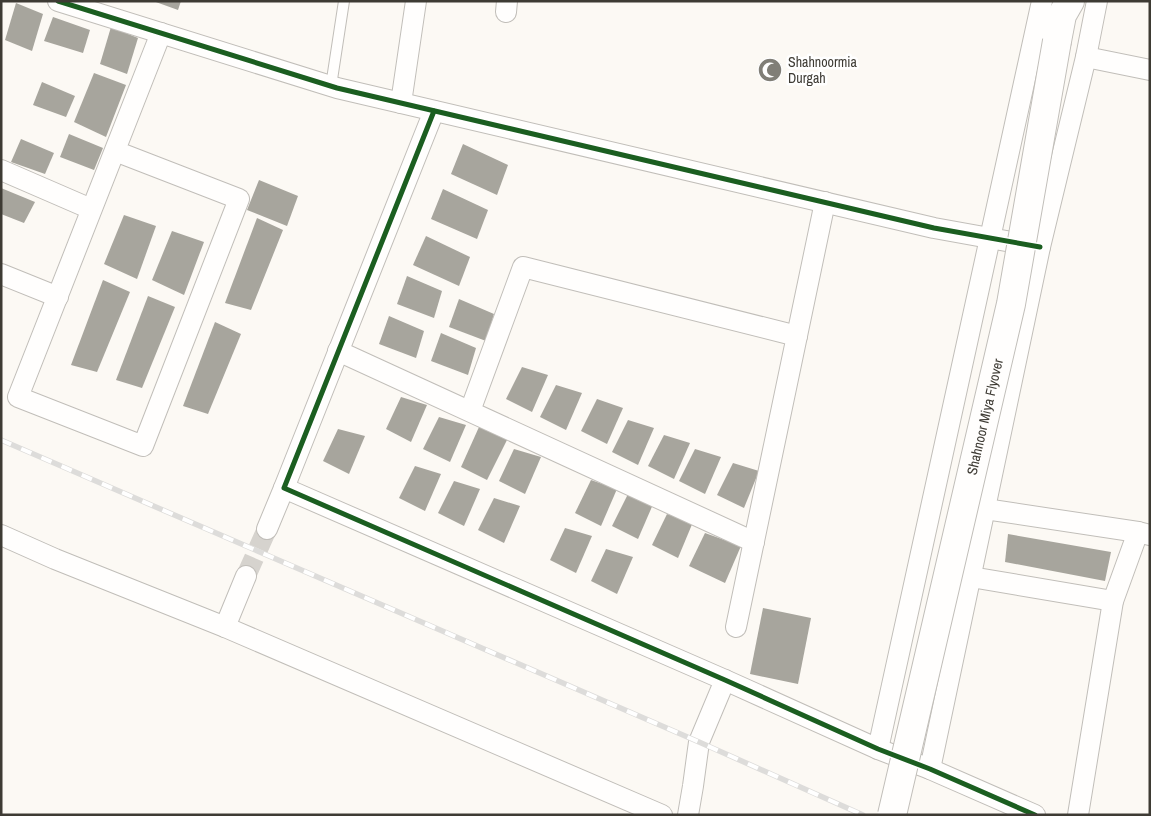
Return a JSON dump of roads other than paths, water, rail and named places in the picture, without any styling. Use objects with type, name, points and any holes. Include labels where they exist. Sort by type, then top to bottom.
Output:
[{"type":"main road","name":"Shahnoor Miya Flyover","points":[[892,815],[1011,304],[1058,5]]},
{"type":"street","points":[[58,1],[331,86],[934,228],[1040,247]]},
{"type":"street","points":[[401,103],[416,1]]},
{"type":"street","points":[[930,769],[1040,247],[1086,57],[1096,1]]},
{"type":"street","points":[[878,749],[990,237],[1058,5]]},
{"type":"street","points":[[114,151],[239,200],[143,446],[18,398],[91,209],[114,151],[161,33]]},
{"type":"street","points":[[1086,57],[1150,70]]},
{"type":"street","points":[[267,529],[434,111]]},
{"type":"street","points":[[1,170],[91,209]]},
{"type":"street","points":[[736,627],[825,202]]},
{"type":"street","points":[[470,411],[523,267],[797,336]]},
{"type":"street","points":[[1,274],[58,297]]},
{"type":"street","points":[[338,351],[754,542]]},
{"type":"street","points":[[284,488],[878,749],[930,769],[1035,815]]},
{"type":"street","points":[[985,509],[1144,534],[1113,601],[1078,815]]},
{"type":"street","points":[[1,534],[56,559],[225,627],[662,815]]},
{"type":"street","points":[[225,627],[246,576]]},
{"type":"street","points":[[971,577],[1113,601]]},
{"type":"street","points":[[688,815],[694,786],[699,742],[724,680]]},
{"type":"lane","points":[[331,86],[344,1]]},
{"type":"tunnel","points":[[246,576],[267,529]]},
{"type":"railway","points":[[1,440],[699,742],[863,815]]},
{"type":"place","name":"Shahnoormia Durgah","points":[[770,70]]}]
